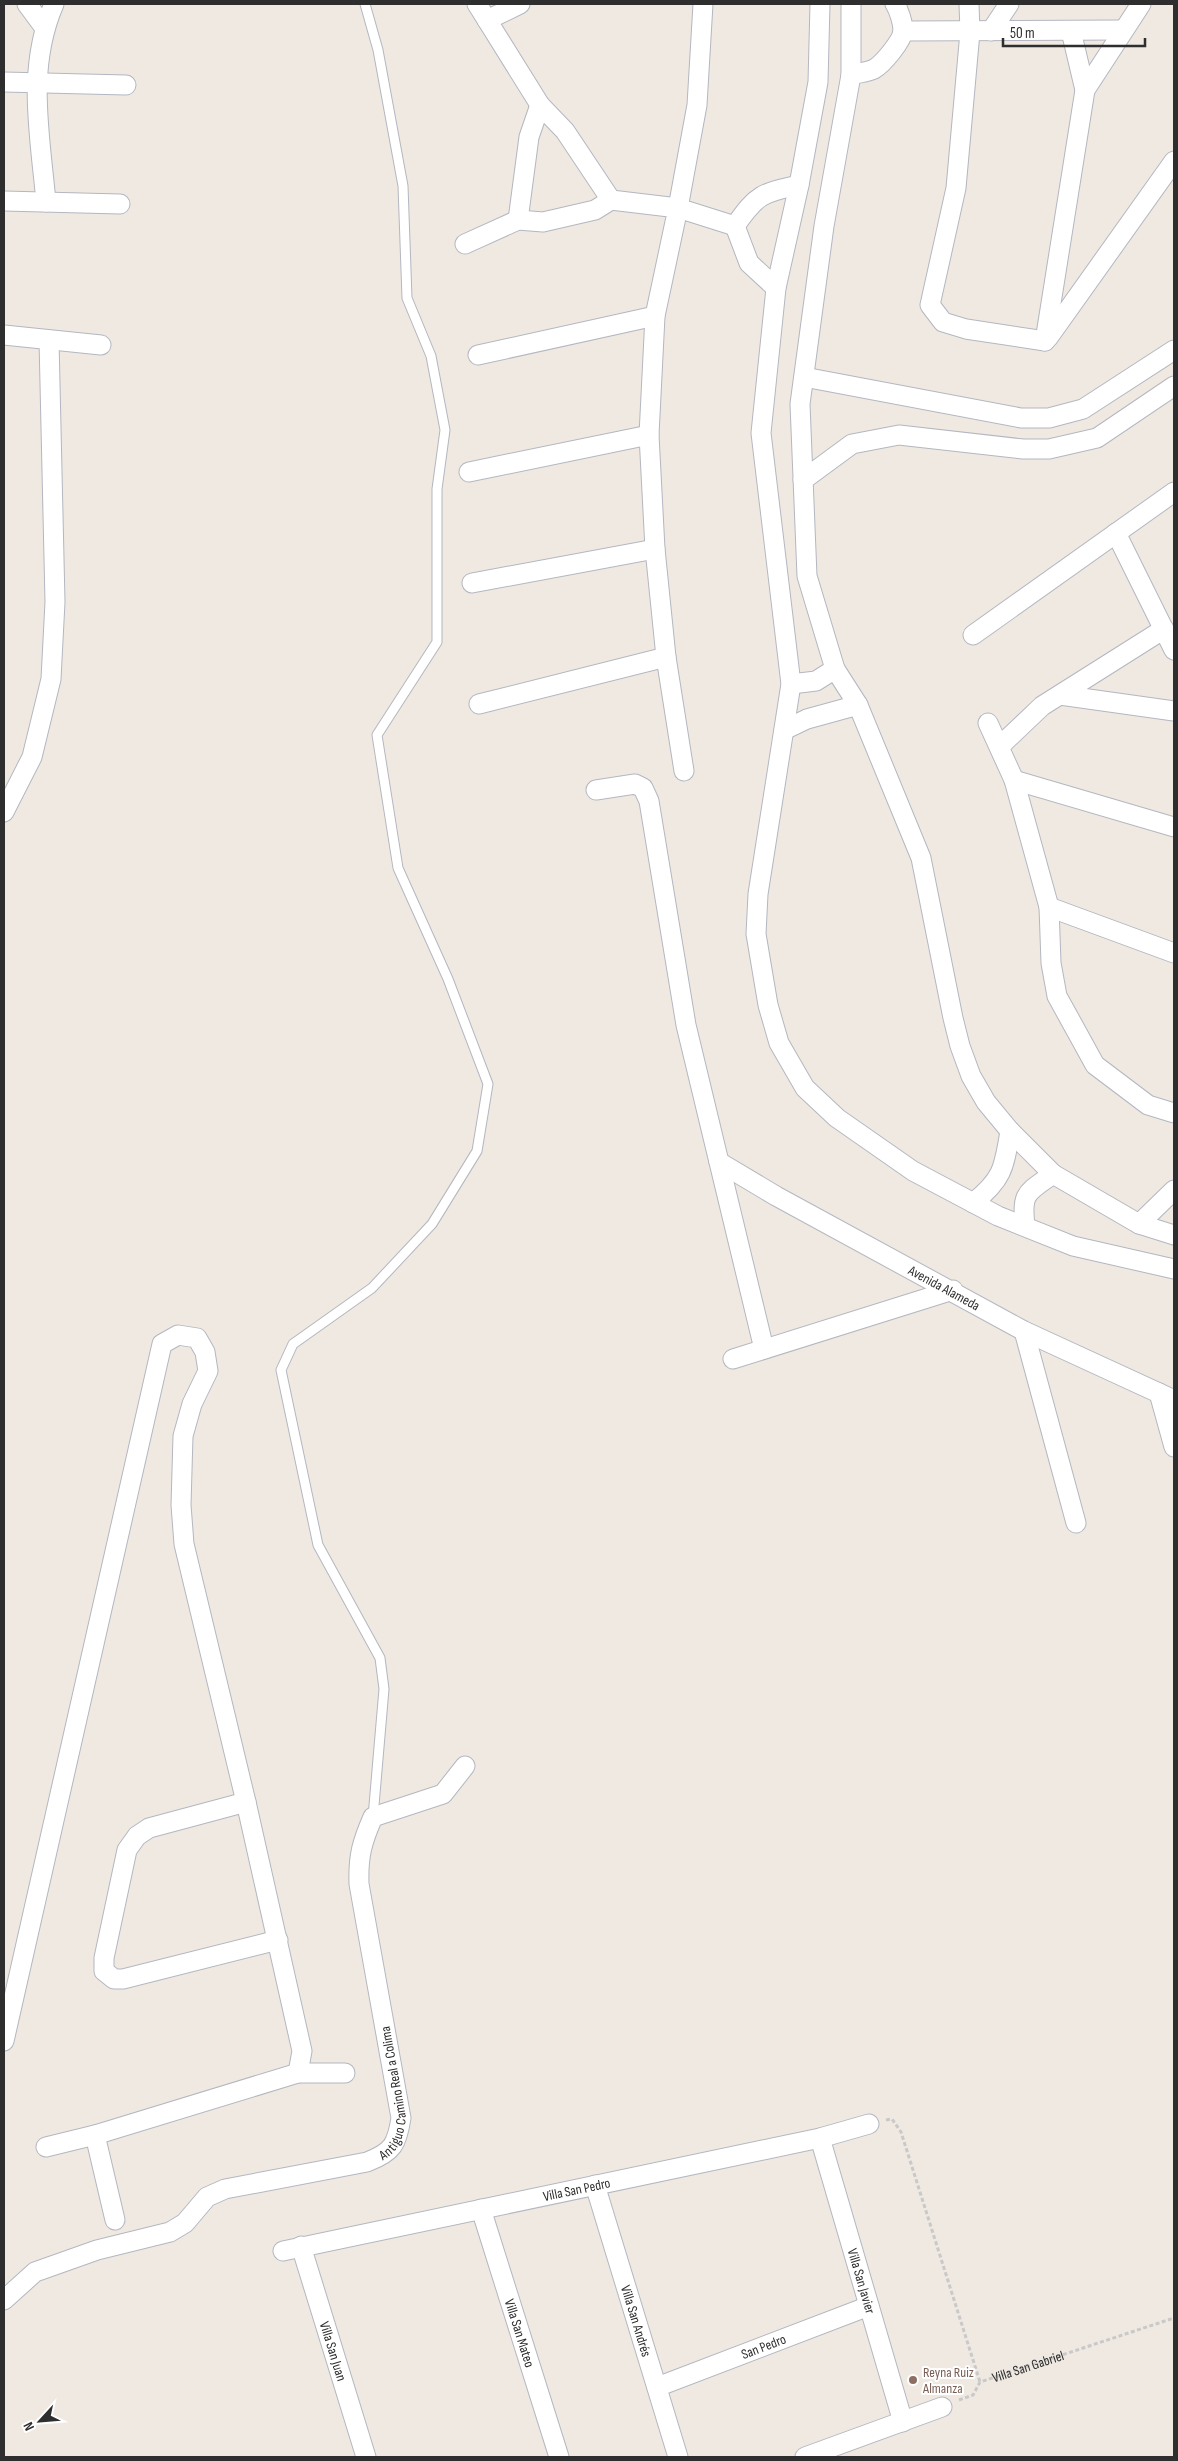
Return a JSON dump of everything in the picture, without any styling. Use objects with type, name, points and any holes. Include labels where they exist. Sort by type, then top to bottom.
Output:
[{"type":"street","points":[[27,4],[44,27]]},
{"type":"street","points":[[46,202],[36,81],[44,27],[54,4]]},
{"type":"street","points":[[477,4],[540,105],[565,130],[611,200]]},
{"type":"street","points":[[488,20],[520,4]]},
{"type":"street","points":[[684,771],[666,657],[655,549],[649,435],[655,316],[698,105],[703,4]]},
{"type":"street","points":[[820,4],[818,82],[799,186],[776,288],[761,433],[791,684],[758,894],[756,934],[768,1005],[779,1043],[806,1088],[837,1118],[913,1171],[998,1216],[1073,1246],[1174,1269]]},
{"type":"street","points":[[851,4],[851,75],[824,226],[800,404],[807,576],[835,670],[858,705],[921,858],[960,1046],[971,1076],[986,1102],[1010,1131],[1054,1174],[1139,1224],[1174,1236]]},
{"type":"street","points":[[851,75],[874,69],[884,60],[903,31],[895,4]]},
{"type":"street","points":[[968,4],[970,32],[956,188],[930,305],[943,322],[966,328],[1046,341]]},
{"type":"street","points":[[991,30],[1009,4]]},
{"type":"street","points":[[1085,90],[1142,4]]},
{"type":"street","points":[[903,31],[1123,30]]},
{"type":"street","points":[[1046,341],[1085,90],[1071,31]]},
{"type":"street","points":[[4,82],[36,81],[126,84]]},
{"type":"street","points":[[518,220],[529,137],[540,105]]},
{"type":"street","points":[[1046,341],[1174,161]]},
{"type":"street","points":[[735,226],[748,208],[766,192],[799,186]]},
{"type":"street","points":[[465,244],[518,220],[543,222],[595,210],[611,200],[678,208],[735,226]]},
{"type":"street","points":[[4,201],[120,204]]},
{"type":"street","points":[[735,226],[749,263],[776,288]]},
{"type":"street","points":[[478,355],[655,316]]},
{"type":"street","points":[[4,335],[101,345]]},
{"type":"street","points":[[4,812],[32,758],[51,679],[55,602],[49,340]]},
{"type":"street","points":[[804,377],[1021,418],[1049,418],[1083,410],[1174,350]]},
{"type":"street","points":[[803,480],[852,444],[899,435],[1023,450],[1049,449],[1097,438],[1174,386]]},
{"type":"street","points":[[1049,418],[1049,449]]},
{"type":"street","points":[[470,472],[649,435]]},
{"type":"street","points":[[974,635],[1174,492]]},
{"type":"street","points":[[1116,533],[1174,650]]},
{"type":"street","points":[[472,583],[655,549]]},
{"type":"street","points":[[1000,746],[1042,706],[1164,629]]},
{"type":"street","points":[[479,704],[666,657]]},
{"type":"street","points":[[791,684],[816,682],[835,670]]},
{"type":"street","points":[[1060,695],[1174,711]]},
{"type":"street","points":[[784,730],[807,719],[858,705]]},
{"type":"street","points":[[988,723],[1014,780],[1048,907],[1051,963],[1057,996],[1095,1065],[1148,1105],[1174,1113]]},
{"type":"street","points":[[1014,780],[1174,827]]},
{"type":"street","points":[[596,790],[635,784],[643,788],[649,801],[686,1025],[764,1349]]},
{"type":"street","points":[[1048,907],[1174,953]]},
{"type":"street","points":[[973,1203],[992,1188],[1004,1165],[1010,1131]]},
{"type":"street","name":"Avenida Alameda","points":[[719,1162],[1024,1331],[1167,1396]]},
{"type":"street","points":[[1025,1226],[1022,1204],[1031,1190],[1054,1174]]},
{"type":"street","points":[[1139,1224],[1174,1190]]},
{"type":"street","points":[[733,1359],[953,1290]]},
{"type":"street","points":[[1024,1331],[1076,1523]]},
{"type":"street","points":[[4,2041],[162,1344],[178,1335],[197,1338],[206,1352],[208,1371],[192,1404],[183,1436],[181,1505],[184,1544],[246,1802],[302,2051],[298,2073]]},
{"type":"street","points":[[1167,1396],[1174,1447]]},
{"type":"street","points":[[373,1816],[443,1794],[465,1766]]},
{"type":"street","points":[[246,1802],[149,1828],[137,1836],[127,1850],[104,1958],[104,1971],[114,1979],[123,1979],[278,1940]]},
{"type":"street","name":"Antiguo Camino Real a Colima","points":[[4,2300],[35,2272],[97,2250],[170,2232],[185,2223],[208,2196],[225,2189],[367,2162],[383,2156],[394,2145],[402,2118],[359,1884],[358,1862],[361,1844],[373,1816]]},
{"type":"street","points":[[46,2147],[95,2135],[298,2073],[346,2073]]},
{"type":"street","name":"Villa San Pedro","points":[[292,2248],[820,2138],[869,2124]]},
{"type":"street","points":[[95,2135],[115,2220]]},
{"type":"street","name":"Villa San Javier","points":[[820,2138],[903,2422]]},
{"type":"street","name":"Villa San Andrés","points":[[595,2185],[678,2457]]},
{"type":"street","name":"Villa San Mateo","points":[[481,2209],[558,2457]]},
{"type":"street","name":"Villa San Juan","points":[[292,2248],[366,2457]]},
{"type":"street","name":"San Pedro","points":[[656,2387],[869,2306]]},
{"type":"street","points":[[805,2457],[942,2407]]},
{"type":"lane","points":[[366,4],[378,50],[402,186],[407,298],[432,356],[445,430],[437,489],[437,642],[376,735],[398,868],[448,979],[488,1084],[477,1151],[432,1224],[372,1288],[293,1344],[281,1370],[318,1545],[380,1658],[384,1689],[373,1816]]},
{"type":"path","points":[[892,2119],[901,2132],[980,2382]]},
{"type":"path","name":"Villa San Gabriel","points":[[942,2407],[973,2395],[980,2382],[1174,2318]]},
{"type":"place","name":"Reyna Ruiz Almanza","points":[[913,2380]]}]
